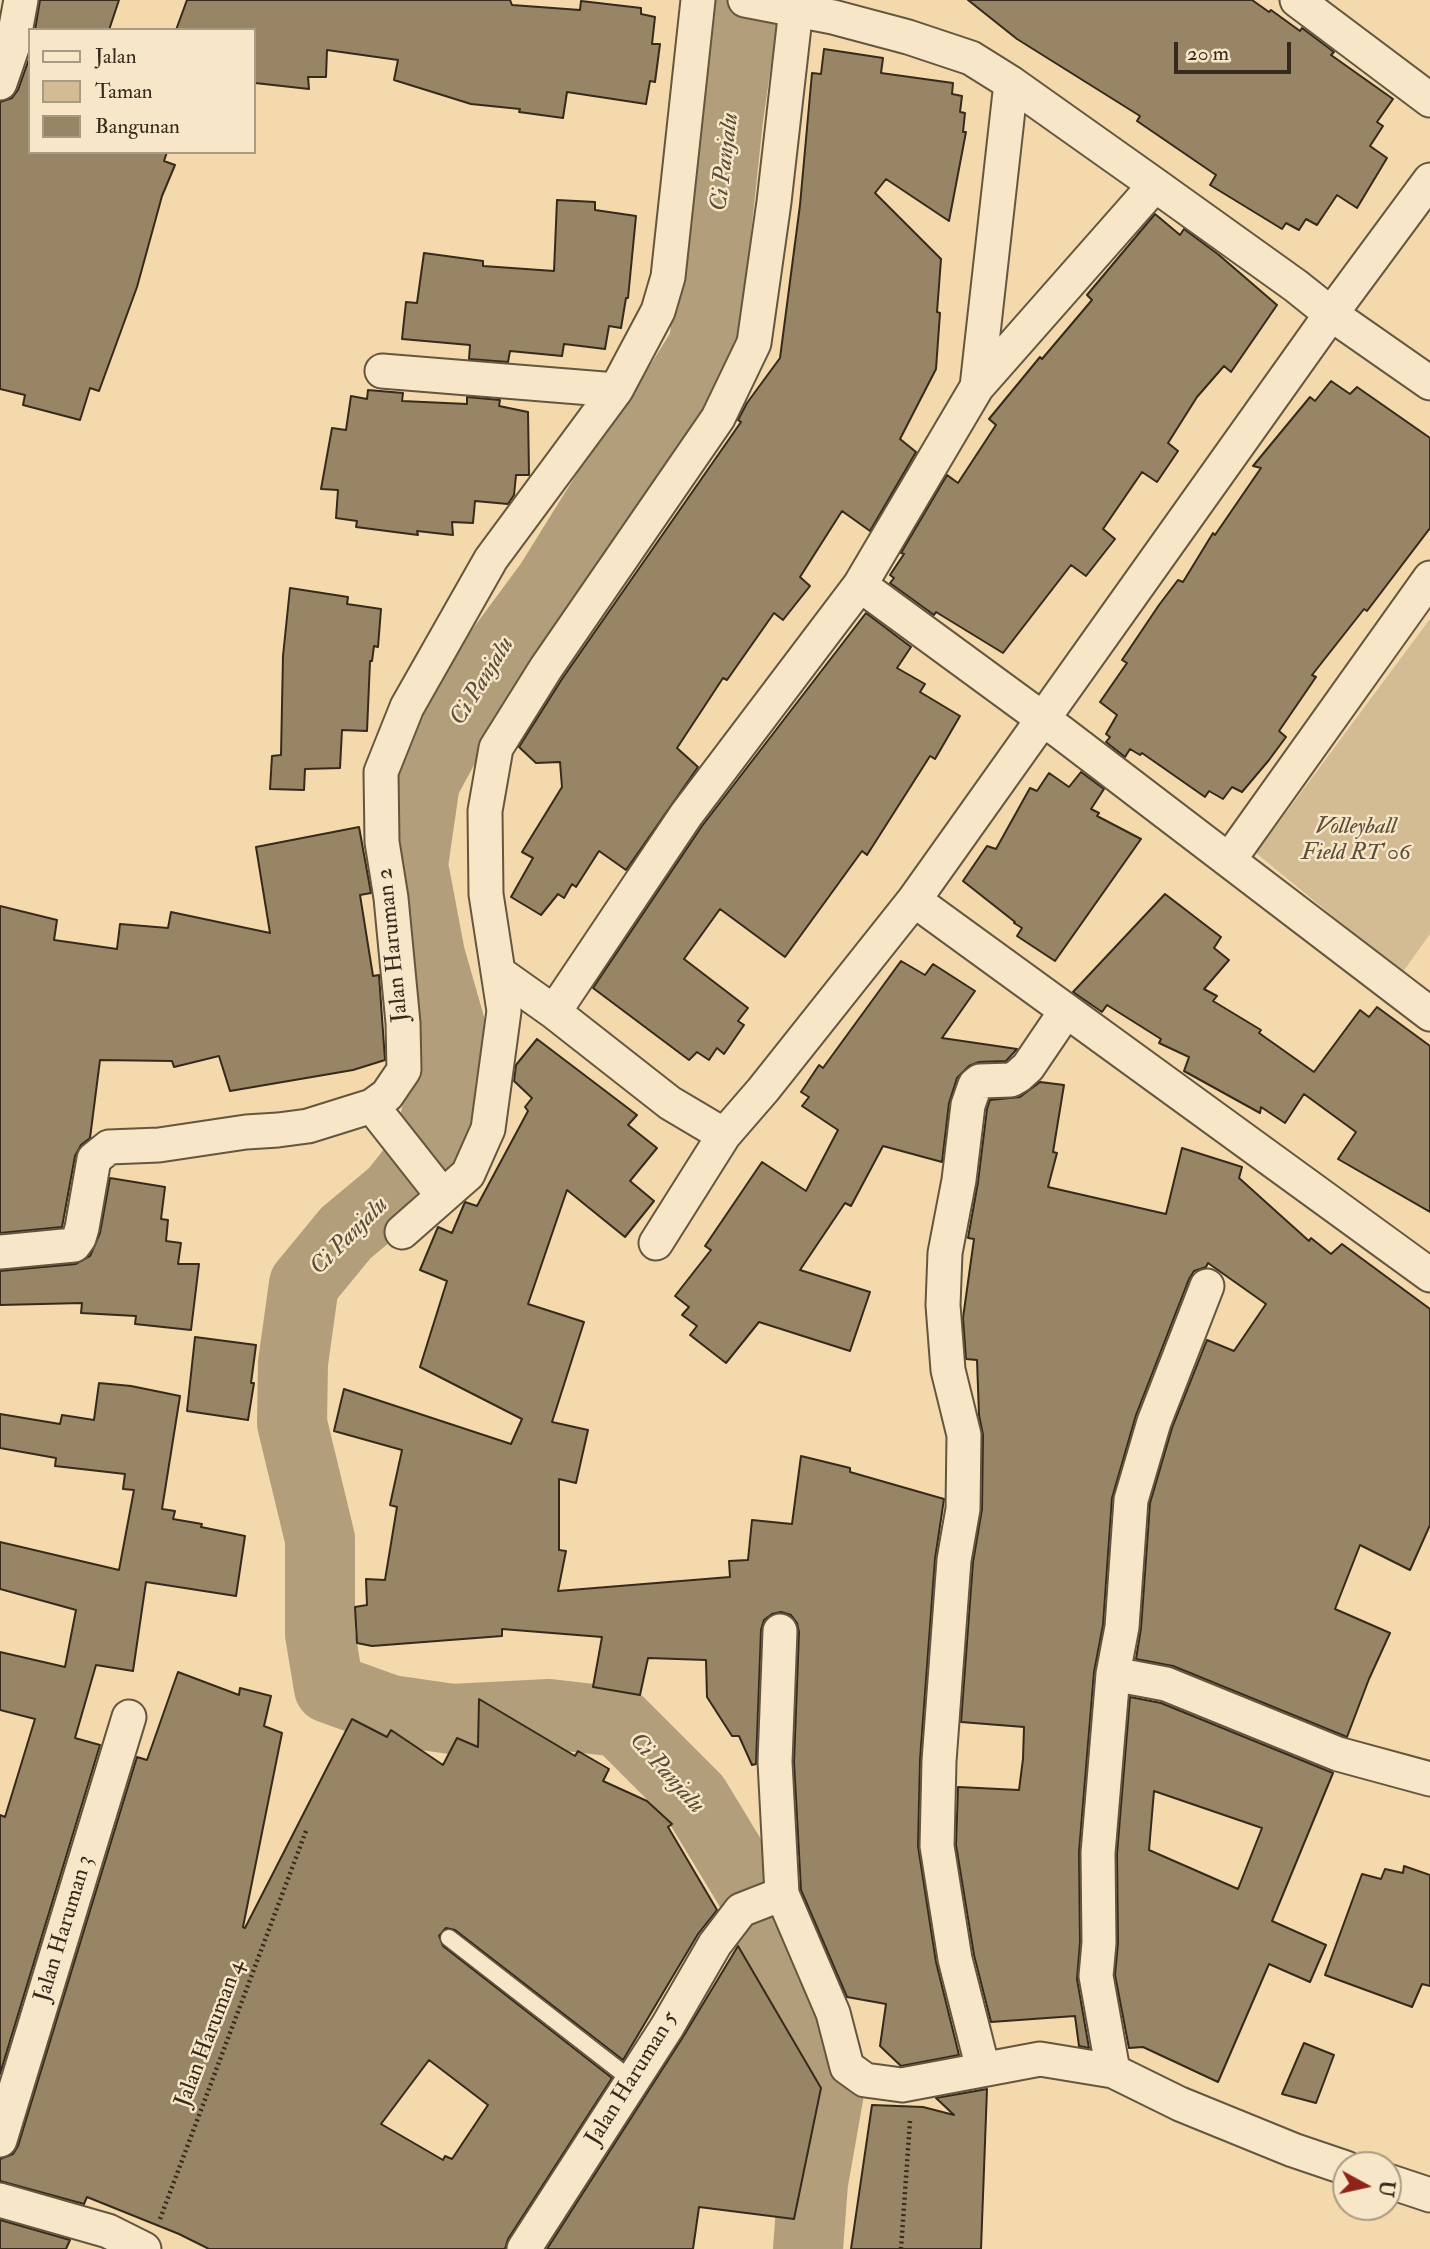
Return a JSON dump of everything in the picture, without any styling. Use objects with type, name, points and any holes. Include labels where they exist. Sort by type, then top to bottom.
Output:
[{"type":"street","points":[[0,83],[12,48],[21,0]]},
{"type":"street","name":"Jalan Haruman 2","points":[[0,1252],[74,1245],[82,1228],[94,1159],[109,1147],[159,1145],[246,1132],[380,1118],[387,1095],[404,1070],[391,898],[382,842],[381,772],[407,707],[491,559],[616,390],[658,311],[668,277],[698,0]]},
{"type":"street","points":[[1297,0],[1430,100]]},
{"type":"street","points":[[402,1232],[433,1183],[468,1174],[488,1129],[504,1011],[486,894],[485,811],[496,748],[546,668],[718,418],[754,344],[774,202],[777,4],[908,37],[971,58],[1011,83],[1430,383]]},
{"type":"street","points":[[977,387],[1011,83]]},
{"type":"street","points":[[656,1243],[724,1135],[914,900],[1331,314],[1430,180]]},
{"type":"street","points":[[554,1012],[686,815],[860,585],[977,387],[1155,185]]},
{"type":"street","points":[[382,371],[616,390]]},
{"type":"street","points":[[1229,860],[1430,578]]},
{"type":"street","points":[[860,585],[1427,1004]]},
{"type":"street","points":[[914,900],[1430,1275]]},
{"type":"street","points":[[499,973],[554,1012],[670,1103],[724,1135]]},
{"type":"street","points":[[983,2069],[955,1959],[937,1846],[939,1761],[954,1560],[962,1509],[964,1435],[948,1370],[943,1305],[945,1253],[959,1180],[968,1105],[975,1085],[980,1082],[1011,1080],[1018,1076],[1028,1066],[1066,1011]]},
{"type":"street","points":[[380,1118],[433,1183]]},
{"type":"street","points":[[1113,2071],[1096,1976],[1099,1943],[1098,1853],[1113,1674],[1122,1627],[1131,1500],[1154,1422],[1207,1286]]},
{"type":"street","points":[[780,1631],[775,1762],[779,1896],[833,2013],[847,2067],[864,2080],[902,2085],[1040,2059],[1113,2071],[1193,2109],[1332,2163]]},
{"type":"street","points":[[1113,1674],[1167,1684],[1338,1754],[1430,1779]]},
{"type":"street","name":"Jalan Haruman 3","points":[[0,2140],[129,1717]]},
{"type":"street","name":"Jalan Haruman 5","points":[[524,2249],[633,2081],[715,1944],[741,1910],[779,1896]]},
{"type":"street","points":[[1402,2186],[1430,2195]]},
{"type":"street","points":[[0,2200],[108,2231],[152,2236]]},
{"type":"lane","points":[[449,1938],[633,2081]]},
{"type":"path","name":"Jalan Haruman 4","points":[[152,2236],[306,1831]]},
{"type":"path","points":[[901,2249],[913,2083]]},
{"type":"green space","name":"Volleyball Field RT 06","points":[[1430,619],[1430,934],[1402,973],[1256,853]]},
{"type":"building","points":[[40,0],[119,0],[110,28],[35,28]]},
{"type":"building","points":[[187,0],[510,0],[512,5],[580,10],[581,1],[641,8],[641,14],[655,17],[652,44],[660,44],[655,82],[650,81],[646,104],[567,92],[563,118],[519,112],[520,109],[471,104],[394,80],[398,60],[327,50],[326,77],[308,77],[309,89],[256,83],[256,28],[177,28]]},
{"type":"building","points":[[968,0],[1252,0],[1300,31],[1302,28],[1334,52],[1331,55],[1393,99],[1377,122],[1383,126],[1370,146],[1387,158],[1357,208],[1337,195],[1317,225],[1306,219],[1299,230],[1286,223],[1282,229],[1210,185],[1216,175],[1137,121],[1140,116],[1017,39]]},
{"type":"building","points":[[824,49],[883,58],[881,73],[953,83],[952,94],[962,96],[960,112],[965,113],[963,132],[966,132],[949,221],[886,179],[875,193],[941,259],[936,369],[900,439],[916,452],[870,531],[842,511],[800,577],[810,586],[783,620],[774,613],[727,680],[723,678],[677,748],[698,767],[626,870],[599,851],[576,887],[572,884],[564,898],[558,894],[541,915],[511,897],[533,858],[522,852],[562,787],[560,762],[536,763],[519,747],[562,679],[741,422],[738,420],[747,403],[780,358],[800,205],[812,73],[821,74]]},
{"type":"building","points":[[28,62],[28,154],[166,154],[164,161],[175,165],[162,196],[137,287],[99,391],[90,388],[80,420],[23,405],[25,395],[0,389],[0,102],[12,98],[18,90]]},
{"type":"building","points":[[557,200],[595,202],[595,210],[636,216],[628,298],[621,328],[609,326],[605,349],[564,344],[562,356],[510,351],[508,362],[469,359],[470,345],[402,339],[406,302],[417,303],[424,253],[483,261],[483,266],[554,271]]},
{"type":"building","points":[[1155,214],[1180,235],[1184,229],[1219,255],[1277,305],[1231,372],[1224,366],[1197,397],[1168,443],[1178,451],[1157,482],[1142,472],[1103,529],[1115,539],[1086,576],[1071,565],[1003,653],[936,612],[934,615],[890,583],[894,578],[890,575],[947,475],[958,483],[996,425],[989,419],[1092,300],[1087,295]]},
{"type":"building","points":[[1331,381],[1350,394],[1357,387],[1430,438],[1430,528],[1367,611],[1364,609],[1312,675],[1316,677],[1279,731],[1286,737],[1269,760],[1242,792],[1232,787],[1223,799],[1209,791],[1205,797],[1142,753],[1140,755],[1130,749],[1125,757],[1106,742],[1110,737],[1106,734],[1117,715],[1100,702],[1127,663],[1122,660],[1159,605],[1178,580],[1183,582],[1213,533],[1215,535],[1261,468],[1253,466],[1310,397],[1315,401]]},
{"type":"building","points":[[368,390],[403,393],[402,401],[467,404],[467,397],[500,400],[499,406],[528,412],[529,475],[516,475],[514,495],[508,504],[475,501],[473,523],[452,522],[453,535],[417,531],[418,535],[356,527],[357,521],[336,518],[338,490],[321,489],[332,428],[346,430],[351,396],[367,399]]},
{"type":"building","points":[[290,588],[348,597],[347,604],[381,609],[378,647],[374,646],[370,661],[367,731],[342,730],[340,768],[305,769],[304,790],[270,789],[272,756],[281,755],[283,656]]},
{"type":"building","points":[[866,613],[911,647],[897,668],[925,684],[920,692],[960,716],[935,759],[930,756],[867,855],[862,851],[785,957],[720,909],[684,959],[748,1008],[738,1021],[744,1025],[724,1054],[717,1048],[709,1060],[697,1052],[689,1060],[593,988],[702,826]]},
{"type":"building","points":[[1081,772],[1104,789],[1091,809],[1099,813],[1097,816],[1141,839],[1055,961],[1017,936],[1022,928],[963,881],[987,846],[996,849],[1030,788],[1037,791],[1049,773],[1069,787]]},
{"type":"building","points":[[359,827],[371,893],[360,895],[373,976],[379,975],[385,1060],[353,1070],[230,1091],[219,1056],[174,1067],[172,1061],[100,1060],[90,1138],[81,1145],[75,1156],[62,1227],[0,1233],[0,906],[57,920],[54,940],[117,949],[120,924],[168,928],[171,912],[270,933],[256,847]]},
{"type":"building","points":[[1165,894],[1221,937],[1214,948],[1229,960],[1204,989],[1217,996],[1213,1001],[1261,1030],[1259,1033],[1314,1072],[1360,1010],[1369,1017],[1377,1007],[1430,1046],[1430,1212],[1338,1159],[1356,1132],[1304,1094],[1285,1123],[1261,1107],[1260,1113],[1184,1071],[1189,1057],[1159,1043],[1161,1039],[1107,1005],[1102,1012],[1073,992]]},
{"type":"building","points":[[901,961],[925,975],[933,964],[975,991],[942,1038],[1017,1049],[1006,1061],[979,1062],[969,1066],[957,1078],[949,1103],[942,1162],[883,1146],[851,1206],[845,1203],[800,1270],[870,1292],[850,1351],[759,1322],[726,1363],[690,1335],[697,1326],[682,1315],[689,1307],[675,1296],[711,1250],[705,1246],[762,1162],[806,1191],[838,1130],[802,1106],[809,1097],[801,1092],[819,1065],[823,1068]]},
{"type":"building","points":[[537,1039],[637,1115],[628,1125],[657,1148],[630,1181],[654,1201],[625,1237],[567,1190],[528,1304],[584,1322],[552,1422],[588,1430],[576,1483],[559,1479],[559,1550],[566,1551],[558,1591],[730,1577],[729,1561],[748,1560],[752,1520],[792,1524],[801,1456],[850,1468],[850,1472],[944,1499],[935,1559],[920,1760],[918,1846],[936,1962],[959,2055],[901,2066],[880,2046],[886,2004],[847,1997],[801,1890],[794,1762],[799,1632],[791,1615],[781,1612],[772,1614],[764,1620],[761,1630],[756,1764],[752,1765],[739,1736],[732,1736],[707,1697],[706,1660],[648,1658],[640,1695],[593,1687],[602,1637],[502,1629],[502,1636],[372,1646],[357,1643],[355,1607],[367,1605],[366,1579],[385,1580],[397,1507],[390,1505],[402,1450],[334,1431],[344,1389],[511,1444],[522,1419],[420,1367],[447,1281],[420,1270],[438,1227],[452,1233],[465,1202],[477,1206],[528,1111],[525,1107],[532,1098],[514,1081],[516,1065]]},
{"type":"building","points":[[1040,1082],[1064,1085],[1053,1152],[1057,1153],[1048,1187],[1166,1214],[1182,1148],[1242,1167],[1239,1178],[1309,1241],[1311,1238],[1331,1254],[1342,1244],[1430,1309],[1430,1525],[1410,1570],[1360,1545],[1335,1609],[1390,1633],[1347,1737],[1173,1666],[1136,1659],[1141,1628],[1150,1503],[1172,1428],[1207,1340],[1234,1351],[1266,1304],[1208,1263],[1206,1267],[1194,1271],[1189,1279],[1136,1415],[1112,1498],[1103,1625],[1094,1672],[1079,1852],[1080,1942],[1077,1979],[1089,2048],[1079,2046],[1075,2016],[991,2022],[974,1955],[956,1845],[958,1787],[1019,1790],[1023,1759],[1024,1727],[961,1722],[973,1562],[982,1509],[983,1435],[979,1415],[977,1360],[966,1359],[963,1318],[974,1239],[968,1238],[987,1109],[990,1100],[1020,1097]]},
{"type":"building","points":[[110,1178],[165,1187],[161,1219],[168,1220],[166,1241],[181,1243],[178,1264],[199,1264],[191,1330],[135,1324],[136,1316],[81,1313],[82,1303],[0,1305],[0,1271],[76,1264],[90,1256],[100,1233]]},
{"type":"building","points":[[195,1337],[256,1345],[248,1420],[187,1411]]},
{"type":"building","points":[[99,1383],[131,1386],[180,1396],[162,1509],[175,1511],[173,1519],[245,1536],[236,1596],[146,1582],[133,1671],[96,1665],[75,1738],[100,1745],[0,2074],[0,1815],[5,1817],[35,1719],[0,1710],[0,1652],[65,1667],[76,1610],[0,1589],[0,1542],[119,1570],[134,1490],[123,1489],[125,1474],[55,1466],[56,1458],[0,1448],[0,1414],[60,1424],[62,1415],[94,1420]]},
{"type":"building","points":[[178,1672],[239,1695],[240,1688],[271,1696],[264,1726],[282,1733],[243,1927],[245,1928],[352,1719],[387,1737],[391,1730],[443,1765],[457,1738],[478,1747],[479,1699],[575,1756],[578,1751],[609,1769],[603,1781],[647,1801],[672,1824],[668,1827],[717,1910],[698,1934],[623,2060],[455,1930],[446,1928],[439,1936],[443,1946],[612,2078],[508,2239],[505,2249],[209,2249],[87,2197],[84,2204],[0,2181],[0,2159],[13,2154],[18,2146],[137,1757],[147,1760]],"holes":[[[429,2060],[488,2105],[452,2159],[445,2156],[443,2160],[381,2124]]]},
{"type":"building","points":[[1130,1697],[1161,1703],[1333,1773],[1272,1921],[1326,1945],[1310,1982],[1269,1964],[1218,2082],[1143,2047],[1129,2048],[1115,1975],[1118,1943],[1117,1854]],"holes":[[[1154,1791],[1262,1828],[1238,1889],[1149,1850]]]},
{"type":"building","points":[[1404,1866],[1430,1875],[1430,1986],[1422,1984],[1412,2007],[1325,1975],[1362,1874],[1381,1879],[1385,1869],[1403,1873]]},
{"type":"building","points":[[738,1946],[821,2088],[794,2219],[699,2207],[693,2249],[547,2249],[683,2037]]},
{"type":"building","points":[[1304,2043],[1334,2055],[1316,2103],[1282,2094]]},
{"type":"building","points":[[987,2089],[981,2249],[851,2249],[872,2105],[923,2107],[954,2115],[936,2098]]},
{"type":"building","points":[[0,2220],[70,2240],[66,2249],[0,2249]]},
{"type":"waterway","name":"Ci Panjalu","points":[[745,0],[728,119],[704,345],[550,583],[485,671],[425,782],[413,865],[430,955],[452,1032],[430,1147],[394,1193],[346,1233],[304,1284],[293,1363],[292,1423],[320,1539],[320,1634],[329,1688],[390,1710],[452,1719],[549,1714],[619,1722],[695,1798],[758,1902],[829,2092],[813,2183],[808,2249]]}]
